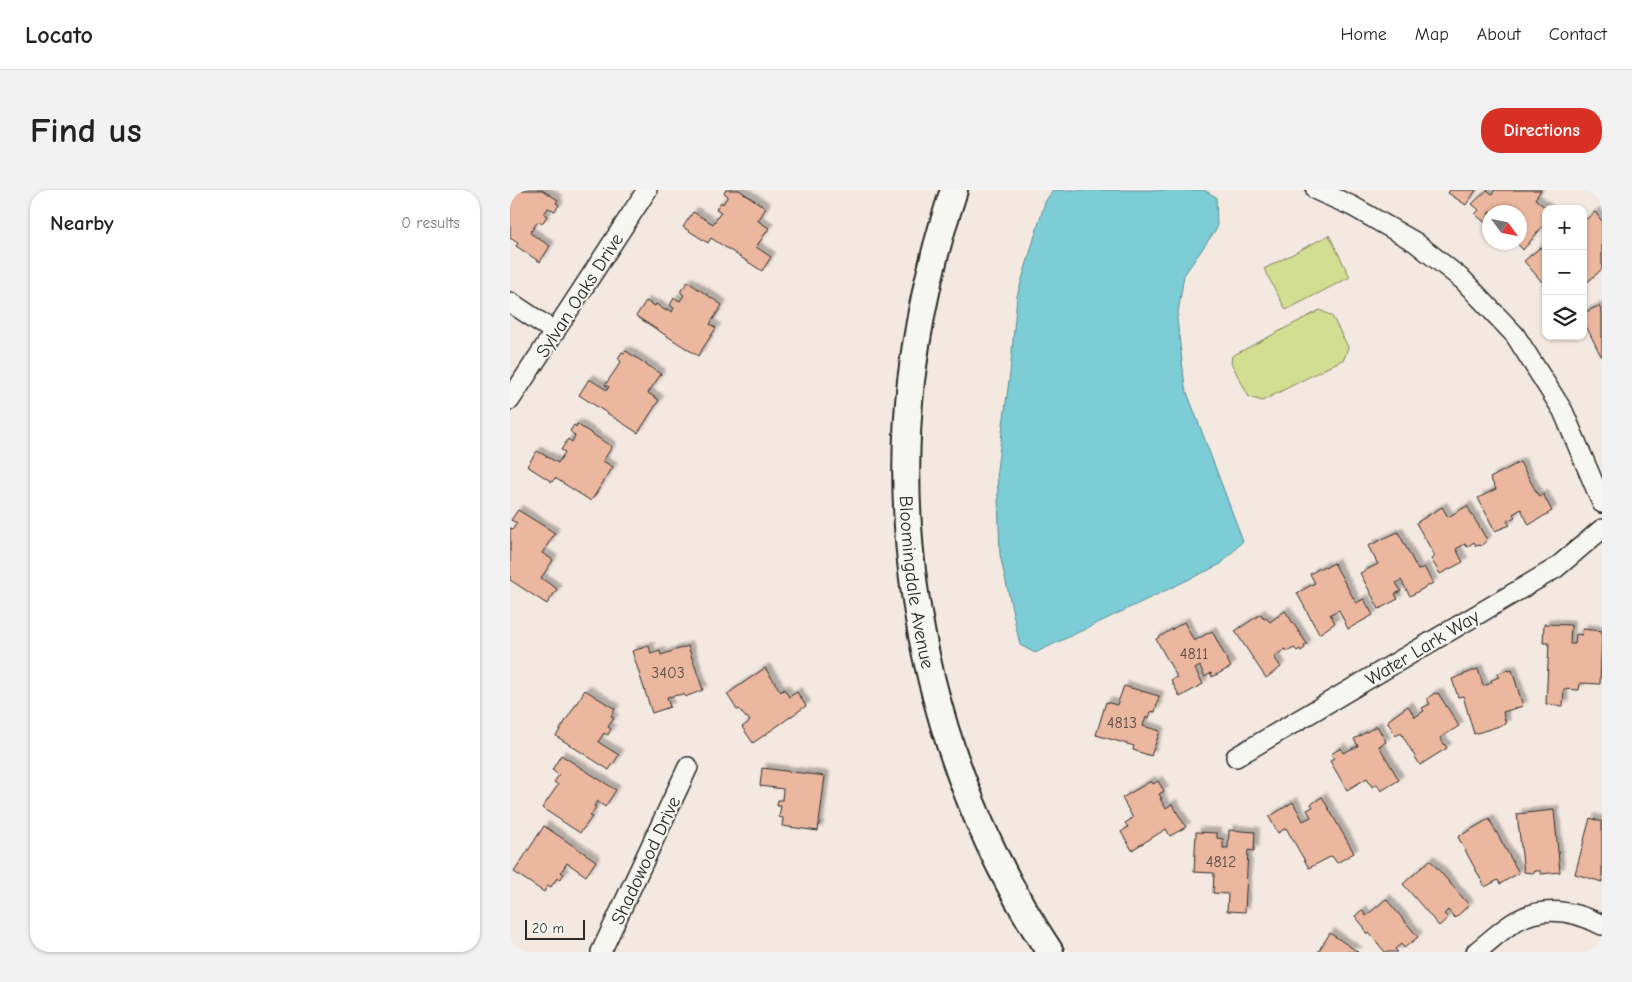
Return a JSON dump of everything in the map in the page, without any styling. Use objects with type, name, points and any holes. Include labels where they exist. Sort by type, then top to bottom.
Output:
[{"type":"street","name":"Sylvan Oaks Drive","points":[[510,400],[647,190]]},
{"type":"street","name":"Bloomingdale Avenue","points":[[954,190],[926,287],[911,382],[907,486],[914,590],[935,692],[944,726],[962,777],[982,827],[1003,871],[1050,952]]},
{"type":"street","points":[[1316,190],[1352,206],[1415,242],[1463,280],[1516,335],[1563,411],[1602,503]]},
{"type":"street","points":[[510,302],[555,332]]},
{"type":"street","name":"Water Lark Way","points":[[1236,757],[1556,568],[1602,530]]},
{"type":"street","name":"Shadowood Drive","points":[[601,952],[688,767]]},
{"type":"street","points":[[1476,952],[1516,921],[1535,914],[1552,911],[1570,912],[1602,925]]},
{"type":"green space","points":[[1329,235],[1350,277],[1286,310],[1264,269]]},
{"type":"green space","points":[[1320,310],[1332,316],[1348,347],[1344,359],[1262,401],[1249,397],[1231,363],[1232,356]]},
{"type":"water","points":[[1053,190],[1204,190],[1216,197],[1217,228],[1184,275],[1177,319],[1185,387],[1243,541],[1221,564],[1035,653],[1020,645],[1000,555],[997,469],[1010,373],[1017,296],[1045,202]]},
{"type":"building","points":[[510,190],[542,190],[558,200],[556,203],[559,205],[555,211],[548,208],[544,214],[547,216],[542,224],[538,221],[530,233],[550,246],[540,262],[516,246],[518,243],[510,238]]},
{"type":"building","points":[[726,190],[739,190],[766,208],[758,221],[769,228],[756,247],[771,257],[762,271],[711,238],[708,243],[683,227],[693,212],[713,224],[721,212],[716,209],[721,202],[723,204],[728,196],[724,193]]},
{"type":"building","points":[[1450,190],[1476,190],[1466,205],[1448,193]]},
{"type":"building","points":[[1487,190],[1492,194],[1495,190],[1541,190],[1535,199],[1542,205],[1542,227],[1527,245],[1527,205],[1482,205],[1482,220],[1475,214],[1479,210],[1472,204]]},
{"type":"building","points":[[1595,212],[1602,221],[1602,269],[1587,282],[1587,250],[1587,219]]},
{"type":"building","points":[[1542,248],[1542,282],[1524,261]]},
{"type":"building","points":[[688,282],[722,305],[710,324],[716,328],[698,356],[636,316],[646,301],[672,312],[674,308],[670,305],[674,298],[680,301],[684,295],[681,293],[681,290]]},
{"type":"building","points":[[1599,306],[1602,313],[1602,358],[1587,328],[1587,311]]},
{"type":"building","points":[[626,351],[661,374],[648,393],[659,400],[638,433],[579,395],[589,379],[607,390],[609,387],[605,385],[621,362],[618,358],[622,352]]},
{"type":"building","points":[[577,424],[612,447],[603,461],[613,467],[591,501],[555,478],[552,482],[527,466],[537,451],[558,463],[565,452],[561,450],[568,439],[572,442],[575,436],[570,431]]},
{"type":"building","points":[[1520,462],[1539,497],[1543,494],[1552,511],[1529,525],[1521,509],[1513,514],[1515,517],[1507,521],[1510,525],[1495,531],[1478,498],[1496,489],[1490,478]]},
{"type":"building","points":[[1467,506],[1487,540],[1481,546],[1476,546],[1474,542],[1467,547],[1465,544],[1456,549],[1463,562],[1440,574],[1431,559],[1435,556],[1416,523],[1442,507],[1448,517]]},
{"type":"building","points":[[518,510],[555,533],[542,553],[553,560],[541,578],[557,589],[547,604],[510,580],[510,528],[513,529],[517,523],[511,520]]},
{"type":"building","points":[[1398,532],[1418,570],[1424,567],[1433,583],[1410,596],[1401,580],[1396,583],[1401,591],[1395,594],[1398,599],[1379,609],[1360,573],[1378,564],[1368,546]]},
{"type":"building","points":[[1334,563],[1356,603],[1364,599],[1373,615],[1348,629],[1339,610],[1330,614],[1335,623],[1319,634],[1297,593],[1315,583],[1310,574]]},
{"type":"building","points":[[1285,611],[1307,644],[1301,651],[1300,649],[1297,651],[1294,648],[1287,652],[1285,649],[1274,657],[1281,667],[1266,678],[1235,631],[1261,614],[1264,619],[1266,618],[1270,622]]},
{"type":"building","points":[[1184,622],[1194,641],[1212,631],[1231,667],[1212,677],[1211,673],[1205,677],[1200,666],[1195,669],[1203,684],[1180,697],[1171,680],[1177,677],[1156,639]]},
{"type":"building","points":[[1544,624],[1571,625],[1570,644],[1575,644],[1576,634],[1582,635],[1583,629],[1602,631],[1600,684],[1580,683],[1579,690],[1564,689],[1563,706],[1546,704],[1549,643],[1543,643]]},
{"type":"building","points":[[649,646],[651,654],[660,651],[661,655],[688,646],[703,690],[685,697],[684,694],[667,697],[670,707],[652,713],[632,651]]},
{"type":"building","points":[[765,668],[781,692],[784,689],[789,697],[797,692],[806,706],[753,743],[742,727],[750,721],[739,709],[737,710],[727,694]]},
{"type":"building","points":[[1478,669],[1483,686],[1492,683],[1491,680],[1499,677],[1498,673],[1512,670],[1523,706],[1503,712],[1506,724],[1474,734],[1463,696],[1458,697],[1452,679]]},
{"type":"building","points":[[1124,686],[1159,696],[1155,712],[1151,711],[1149,718],[1146,717],[1143,726],[1160,731],[1151,756],[1133,750],[1134,746],[1096,735],[1106,702],[1117,705]]},
{"type":"building","points":[[585,690],[615,709],[611,716],[614,718],[608,727],[611,729],[608,735],[604,733],[598,742],[619,755],[609,770],[556,736]]},
{"type":"building","points":[[1438,693],[1459,726],[1440,738],[1447,748],[1420,765],[1401,733],[1396,736],[1387,721],[1408,706],[1415,717],[1424,711],[1422,708],[1430,704],[1427,699]]},
{"type":"building","points":[[1377,726],[1386,742],[1379,746],[1399,780],[1381,791],[1377,784],[1372,787],[1367,778],[1347,790],[1330,761],[1334,758],[1331,754],[1341,748],[1343,753],[1358,746],[1354,739]]},
{"type":"building","points":[[561,755],[616,790],[605,807],[597,801],[594,806],[596,807],[590,816],[592,817],[580,833],[542,808],[558,785],[554,782],[559,775],[552,770]]},
{"type":"building","points":[[762,768],[825,776],[818,831],[782,826],[783,818],[779,817],[781,806],[777,806],[778,800],[782,800],[783,789],[760,786]]},
{"type":"building","points":[[1151,781],[1153,784],[1158,781],[1164,791],[1159,794],[1162,799],[1160,799],[1166,808],[1172,804],[1186,827],[1170,836],[1166,829],[1132,850],[1121,832],[1128,827],[1125,823],[1133,818],[1122,798]]},
{"type":"building","points":[[1322,797],[1354,853],[1337,863],[1332,856],[1309,868],[1286,828],[1278,833],[1269,817],[1293,802],[1303,821],[1311,817],[1307,810],[1313,807],[1311,804]]},
{"type":"building","points":[[1554,810],[1560,872],[1541,874],[1541,871],[1533,873],[1524,872],[1517,814]]},
{"type":"building","points":[[1590,818],[1602,822],[1602,882],[1575,874]]},
{"type":"building","points":[[1489,819],[1519,873],[1500,884],[1498,880],[1485,887],[1458,837]]},
{"type":"building","points":[[544,826],[596,861],[586,876],[567,863],[561,872],[564,874],[560,880],[557,878],[551,887],[548,885],[544,892],[514,872]]},
{"type":"building","points":[[1229,830],[1255,832],[1254,851],[1248,850],[1245,912],[1227,911],[1228,894],[1213,893],[1214,873],[1194,872],[1196,832],[1217,833],[1217,838],[1223,839],[1223,848],[1228,848]]},
{"type":"building","points":[[1430,860],[1469,905],[1455,918],[1448,910],[1444,914],[1448,918],[1439,926],[1403,884]]},
{"type":"building","points":[[1386,899],[1418,937],[1404,948],[1401,944],[1395,949],[1398,952],[1385,952],[1369,933],[1366,933],[1364,927],[1355,916],[1362,910],[1366,916]]},
{"type":"building","points":[[1330,933],[1358,952],[1318,952]]}]
